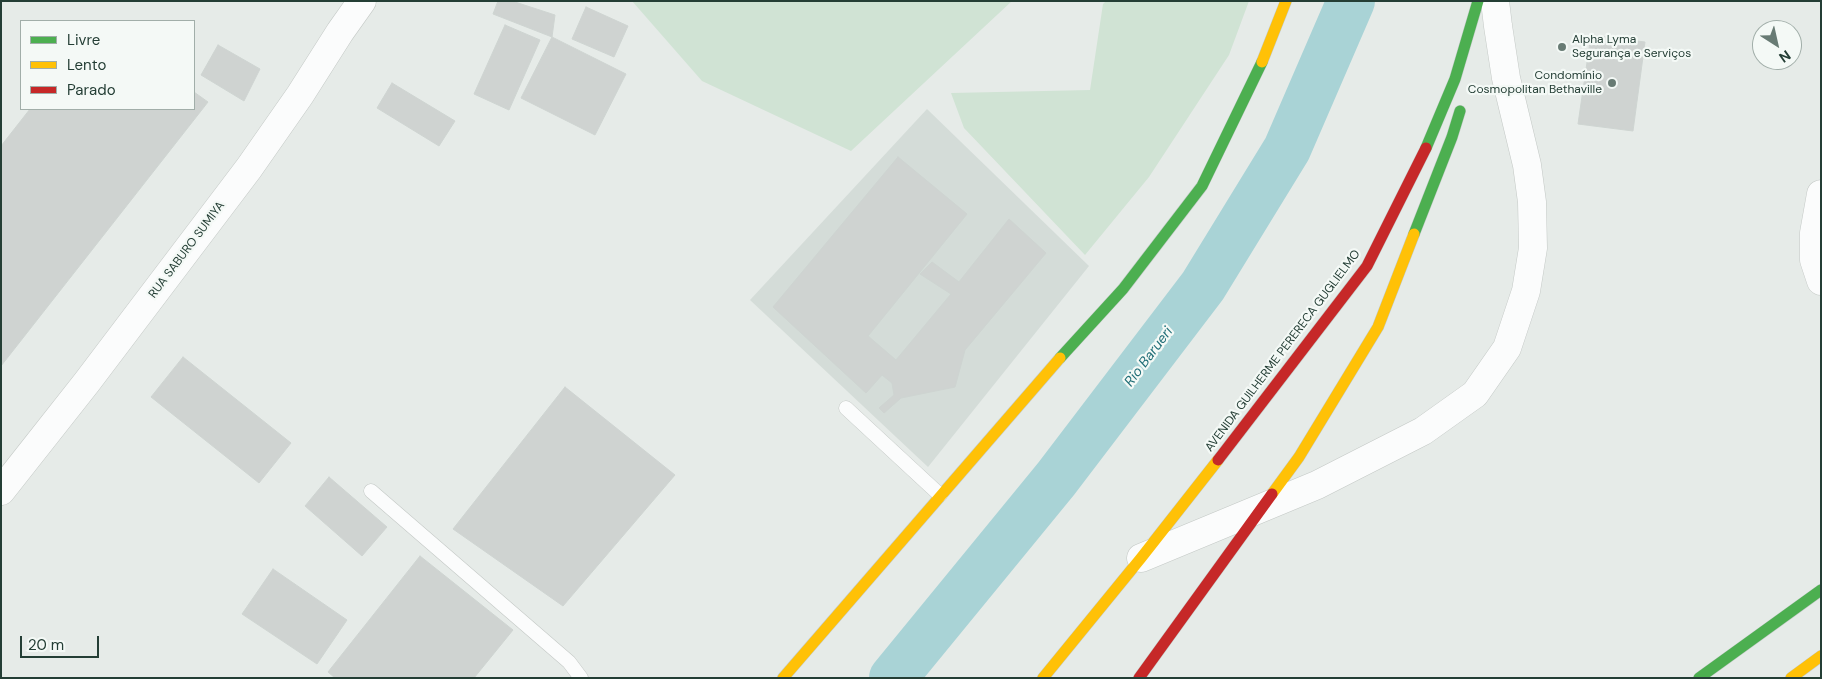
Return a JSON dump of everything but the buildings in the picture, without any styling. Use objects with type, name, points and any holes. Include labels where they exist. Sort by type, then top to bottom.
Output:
[{"type":"main road","points":[[783,678],[1034,386],[1123,288],[1202,186],[1257,74],[1286,1]]},
{"type":"main road","points":[[1471,68],[1478,1]]},
{"type":"main road","name":"AVENIDA GUILHERME PERERECA GUGLIELMO","points":[[1043,678],[1141,558],[1280,381],[1367,266],[1434,132],[1454,79],[1478,1]]},
{"type":"main road","points":[[1139,678],[1299,457],[1378,327],[1452,137],[1462,104]]},
{"type":"main road","points":[[1699,678],[1821,590]]},
{"type":"main road","points":[[1791,678],[1821,656]]},
{"type":"street","name":"RUA SABURO SUMIYA","points":[[1,491],[93,374],[249,168],[362,1]]},
{"type":"street","points":[[1141,558],[1316,485],[1423,430],[1475,394],[1507,348],[1526,291],[1533,248],[1532,202],[1527,165],[1506,78],[1496,1]]},
{"type":"street","points":[[1821,194],[1814,233],[1814,260],[1821,281]]},
{"type":"lane","points":[[846,408],[940,495]]},
{"type":"lane","points":[[371,490],[569,662],[581,678]]},
{"type":"shaded area","points":[[927,109],[1089,266],[928,467],[750,300]]},
{"type":"green space","points":[[632,1],[1012,1],[851,151],[702,81]]},
{"type":"green space","points":[[1106,1],[1249,1],[1229,55],[1149,177],[1085,255],[964,128],[951,93],[1090,90],[1103,4]]},
{"type":"waterway","name":"Rio Barueri","points":[[893,678],[1056,479],[1203,286],[1287,149],[1351,1]]},
{"type":"traffic: fast","points":[[1426,148],[1455,79],[1478,1]]},
{"type":"traffic: fast","points":[[1060,358],[1123,289],[1202,186],[1262,62]]},
{"type":"traffic: fast","points":[[1414,234],[1452,137],[1460,111]]},
{"type":"traffic: fast","points":[[1699,678],[1821,590]]},
{"type":"traffic: slow","points":[[1262,62],[1286,1]]},
{"type":"traffic: slow","points":[[1272,494],[1299,457],[1378,327],[1414,234]]},
{"type":"traffic: slow","points":[[783,678],[1060,358]]},
{"type":"traffic: slow","points":[[1043,678],[1218,460]]},
{"type":"traffic: slow","points":[[1791,678],[1821,656]]},
{"type":"traffic: jam","points":[[1218,460],[1367,266],[1426,148]]},
{"type":"traffic: jam","points":[[1139,678],[1272,494]]},
{"type":"place","name":"Alpha Lyma Segurança e Serviços","points":[[1562,47]]},
{"type":"place","name":"Condomínio Cosmopolitan Bethaville","points":[[1612,83]]}]
